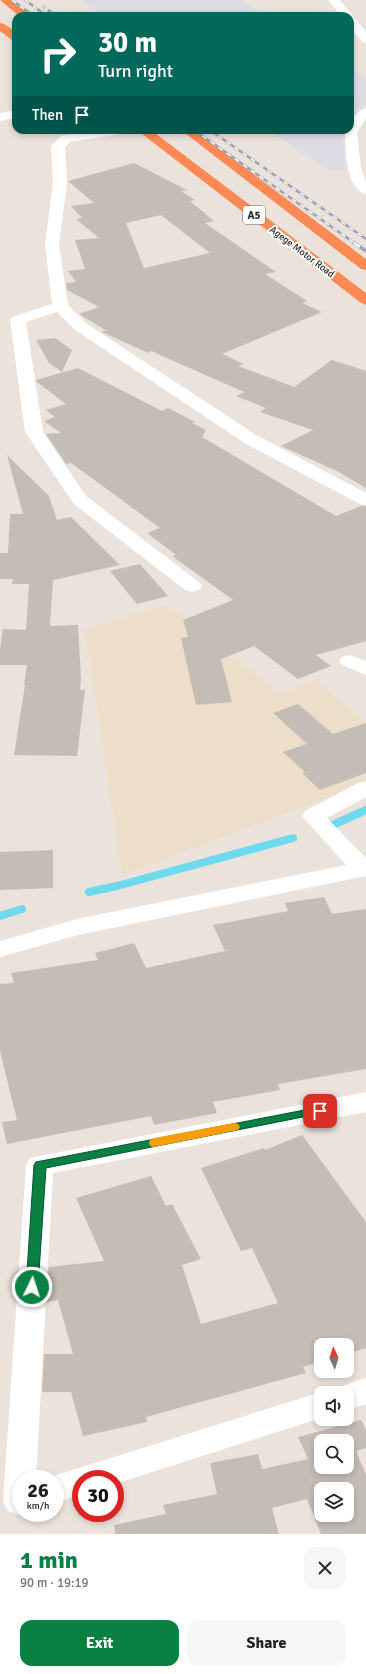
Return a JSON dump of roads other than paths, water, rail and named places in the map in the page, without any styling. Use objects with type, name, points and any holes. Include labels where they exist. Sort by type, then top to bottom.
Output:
[{"type":"highway","points":[[5,0],[21,12]]},
{"type":"highway","points":[[0,26],[12,35]]},
{"type":"highway","name":"Agege Motor Road","points":[[148,134],[366,300]]},
{"type":"highway","name":"A5","points":[[192,134],[366,266]]},
{"type":"street","points":[[334,0],[344,12]]},
{"type":"street","points":[[354,24],[366,40]]},
{"type":"street","points":[[354,129],[360,117],[366,112]]},
{"type":"street","points":[[0,117],[12,115]]},
{"type":"street","points":[[97,134],[66,139],[58,146],[60,183],[52,245],[60,306],[81,327],[252,440],[366,500]]},
{"type":"street","points":[[352,134],[354,168],[359,182],[366,190]]},
{"type":"street","points":[[60,306],[18,320],[34,432],[80,500],[192,586]]},
{"type":"street","points":[[364,868],[313,816],[366,788]]},
{"type":"street","points":[[0,949],[77,927],[364,868]]},
{"type":"street","points":[[21,1470],[40,1165],[366,1102]]},
{"type":"street","points":[[354,1395],[366,1391]]},
{"type":"street","points":[[115,1470],[314,1407]]},
{"type":"waterway","points":[[326,828],[366,810]]},
{"type":"waterway","points":[[89,892],[117,886],[293,838]]},
{"type":"waterway","points":[[0,916],[22,909]]},
{"type":"railway","points":[[12,0],[28,12]]},
{"type":"railway","points":[[25,0],[42,12]]},
{"type":"railway","points":[[44,7],[51,12]]},
{"type":"railway","points":[[200,134],[356,244]]},
{"type":"railway","points":[[216,134],[366,239]]},
{"type":"railway","points":[[354,243],[366,251]]}]
